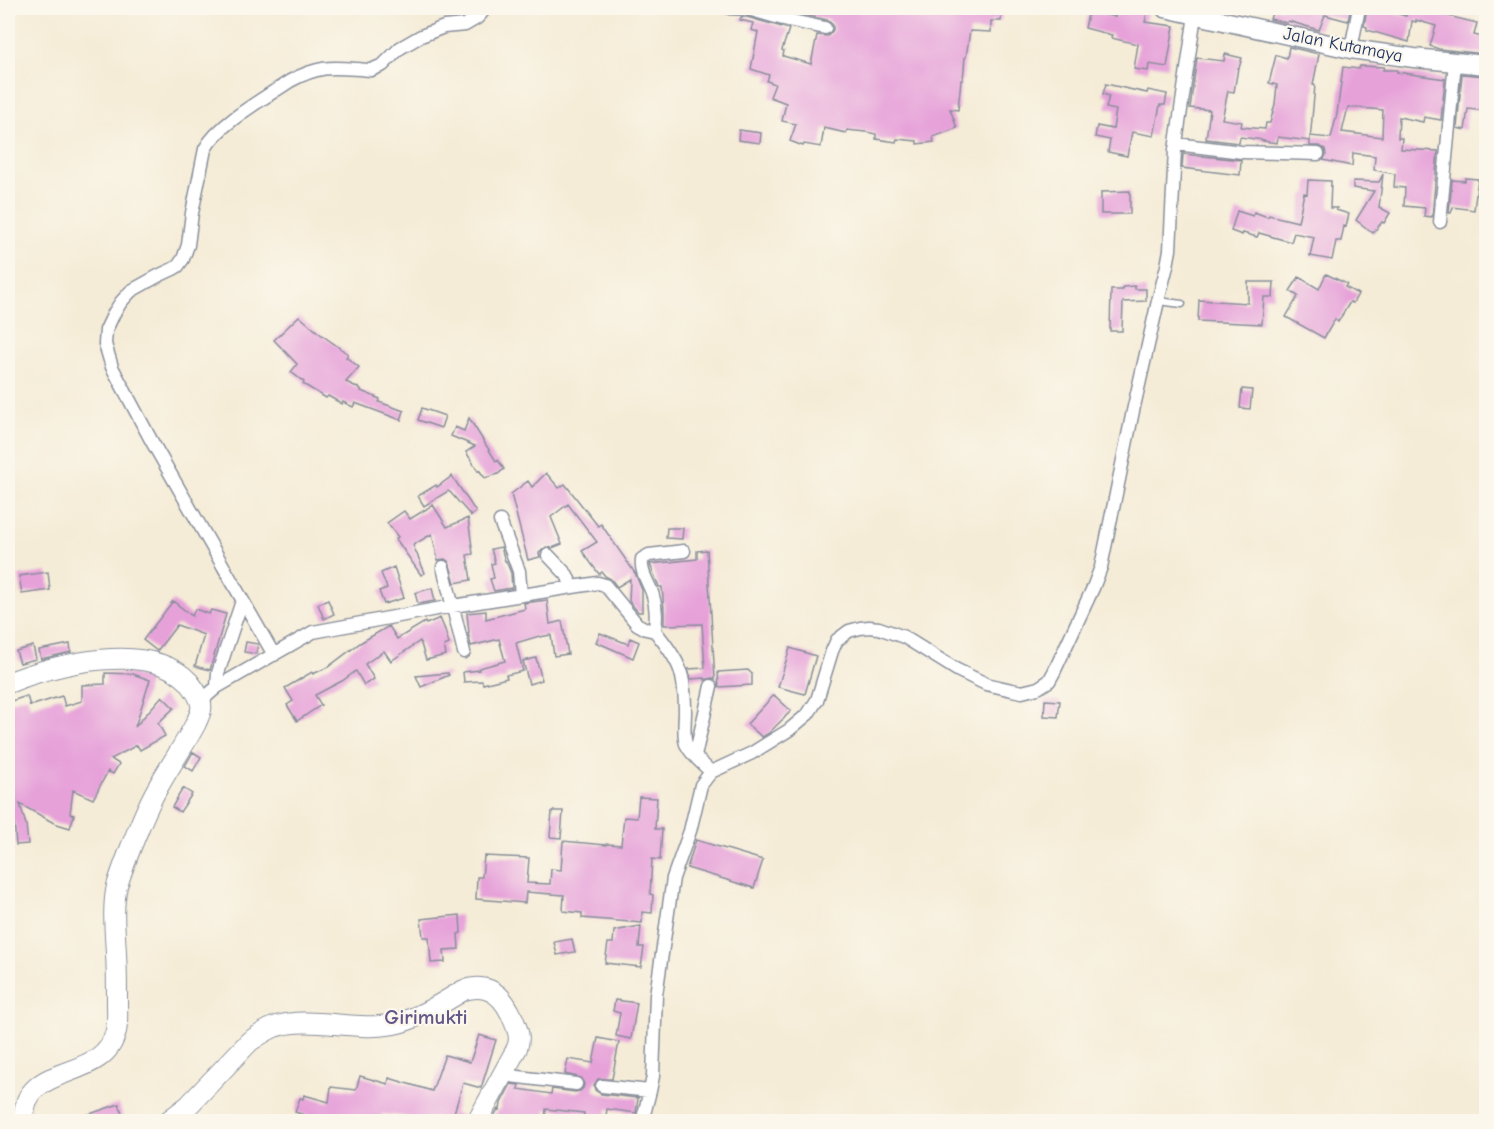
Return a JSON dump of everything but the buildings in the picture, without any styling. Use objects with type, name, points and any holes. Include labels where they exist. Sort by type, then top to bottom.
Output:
[{"type":"main road","name":"Jalan Kutamaya","points":[[1165,8],[1198,13],[1351,49],[1486,65]]},
{"type":"main road","points":[[8,683],[53,667],[119,659],[141,661],[169,667],[178,672],[192,686],[201,701],[201,713],[190,736],[156,790],[118,885],[114,920],[117,1021],[112,1041],[97,1060],[57,1076],[35,1088],[26,1101],[24,1122]]},
{"type":"main road","points":[[167,1122],[188,1106],[250,1041],[262,1032],[275,1027],[300,1023],[375,1027],[393,1024],[412,1018],[471,988],[489,990],[501,998],[509,1007],[518,1030],[518,1044],[477,1122]]},
{"type":"street","points":[[274,655],[112,367],[105,344],[106,330],[121,302],[131,291],[178,266],[183,259],[188,245],[205,149],[224,127],[301,75],[327,67],[377,69],[383,66],[400,48],[435,30],[465,25],[477,18],[486,8]]},
{"type":"street","points":[[729,8],[748,9],[783,20],[825,28]]},
{"type":"street","points":[[1351,49],[1359,8]]},
{"type":"street","points":[[642,1122],[650,1091],[654,1057],[656,995],[673,878],[690,831],[701,785],[711,772],[752,753],[789,730],[808,714],[817,700],[837,640],[849,631],[860,628],[879,628],[904,637],[957,670],[986,684],[1022,692],[1038,688],[1049,681],[1101,567],[1133,411],[1170,250],[1176,144],[1198,13]]},
{"type":"street","points":[[1440,222],[1455,62]]},
{"type":"street","points":[[1176,144],[1242,152],[1318,154]]},
{"type":"street","points":[[500,521],[519,571],[521,595]]},
{"type":"street","points":[[684,551],[649,555],[642,559],[641,565],[655,600],[655,631],[679,664],[683,675],[686,744],[711,772]]},
{"type":"street","points":[[548,555],[567,574],[572,587]]},
{"type":"street","points":[[443,567],[464,652]]},
{"type":"street","points":[[201,701],[217,687],[314,632],[572,587],[598,583],[605,585],[637,624],[655,631]]},
{"type":"street","points":[[217,687],[218,673],[242,601]]},
{"type":"street","points":[[695,756],[711,686]]},
{"type":"street","points":[[502,1075],[576,1084]]},
{"type":"street","points":[[602,1086],[650,1091]]},
{"type":"lane","points":[[1158,302],[1182,304]]},
{"type":"district","name":"Girimukti","points":[[426,1017]]}]
